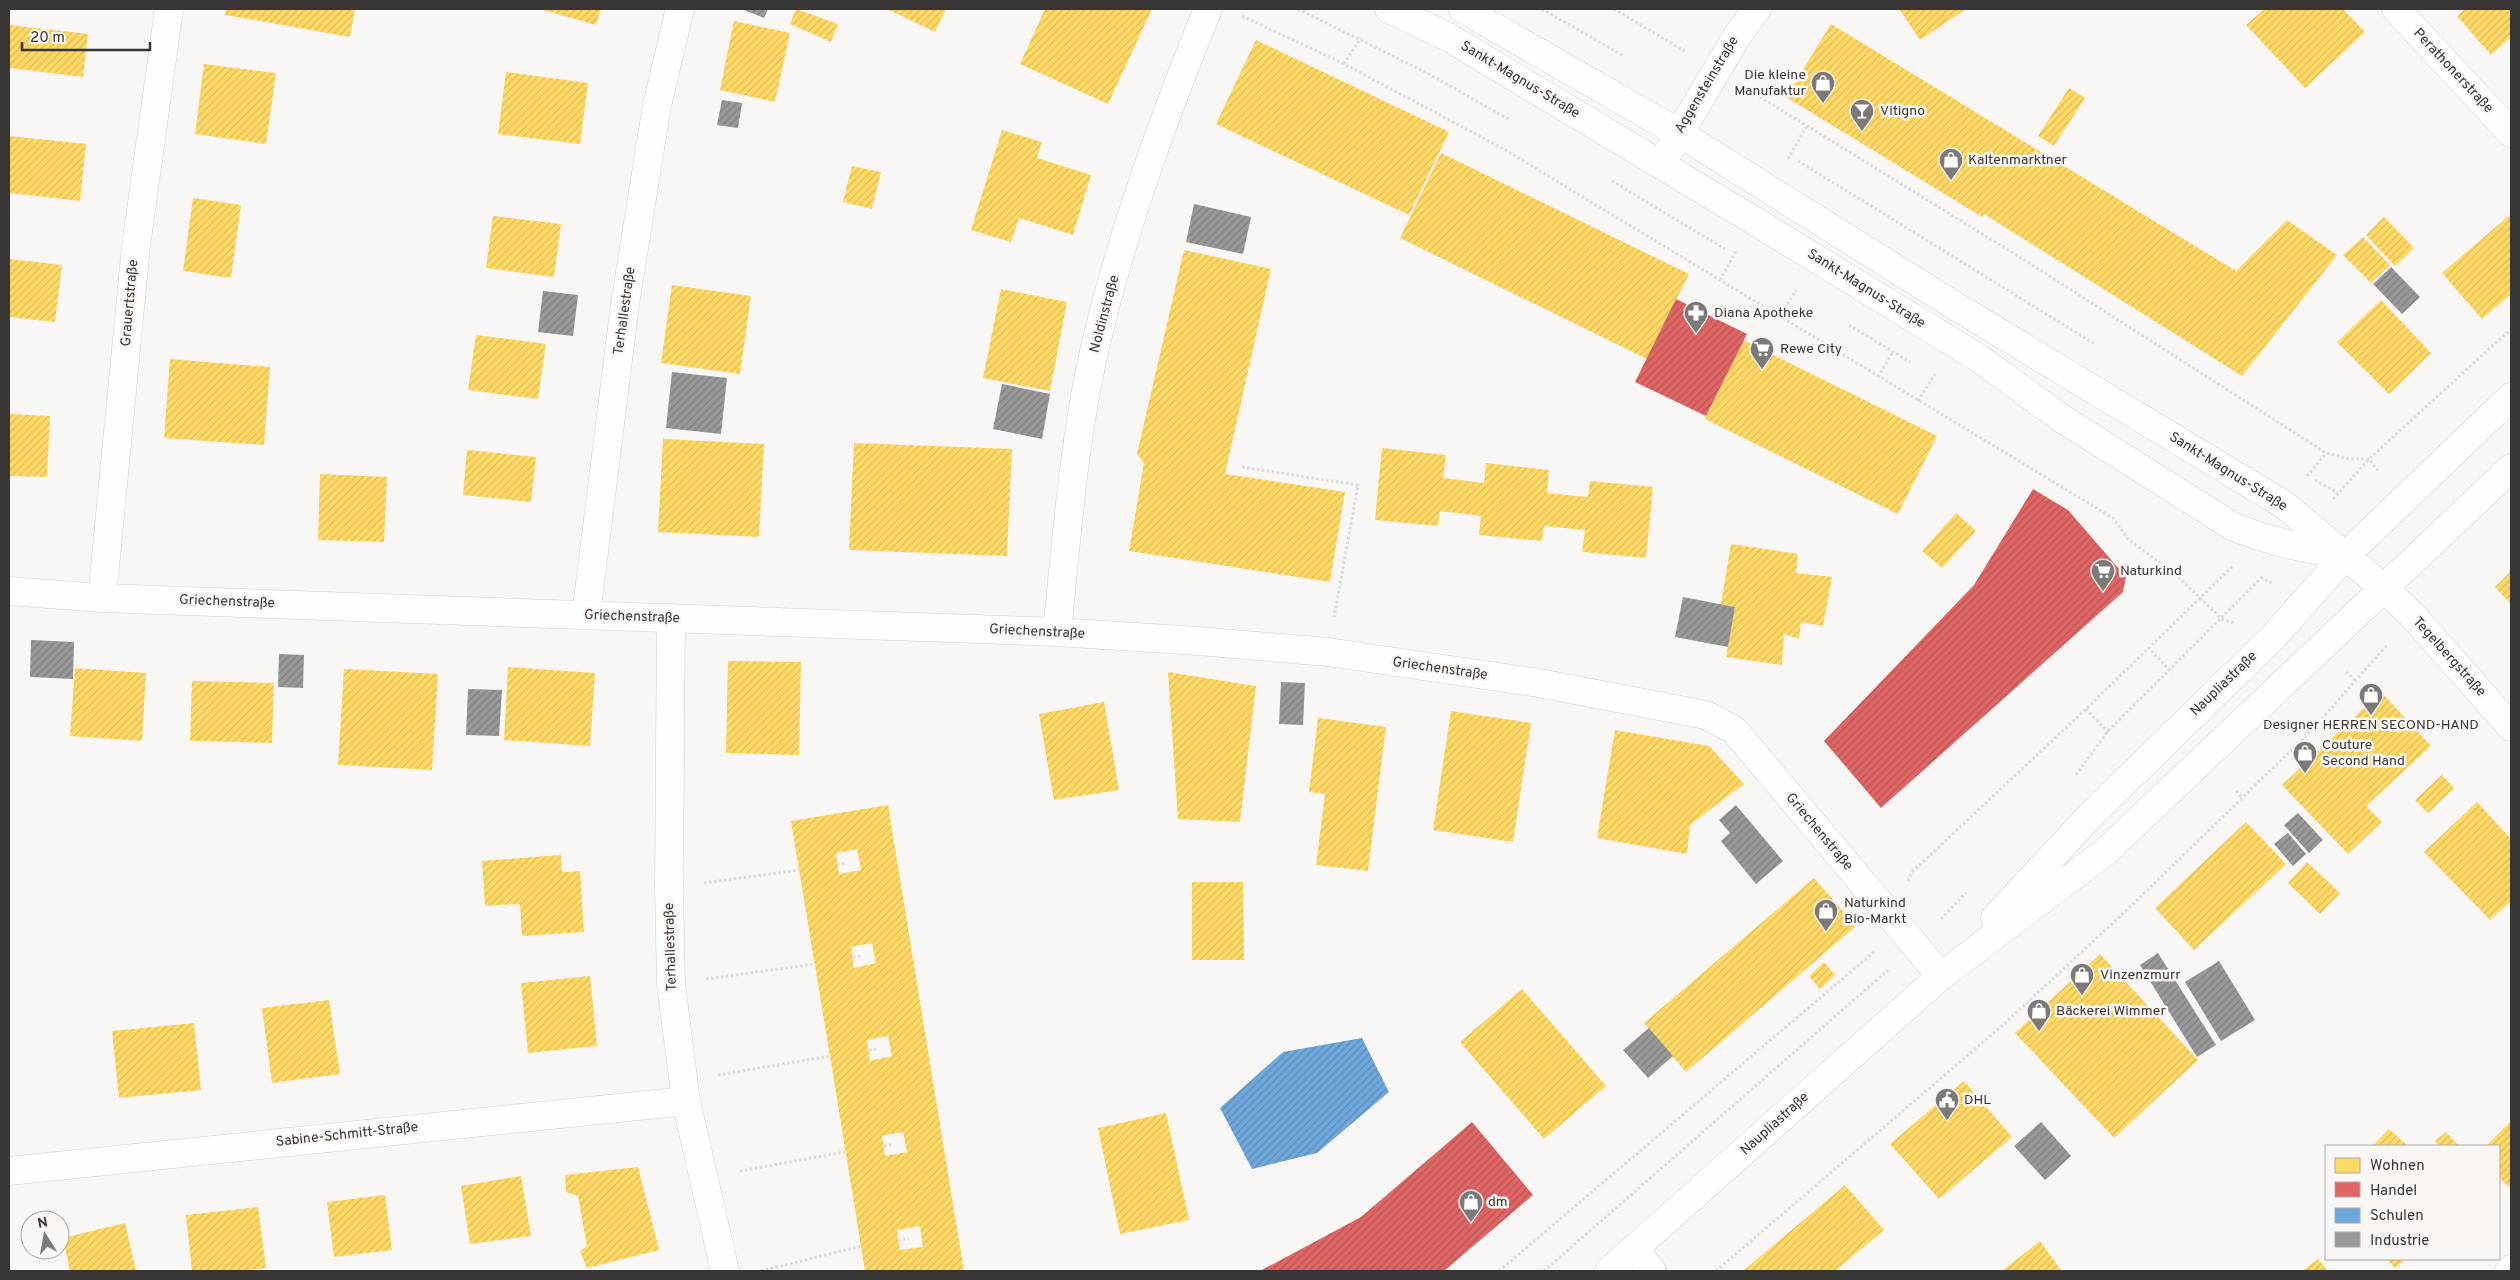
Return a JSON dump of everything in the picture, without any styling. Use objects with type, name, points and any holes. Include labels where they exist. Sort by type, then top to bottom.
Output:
[{"type":"street","name":"Grauertstraße","points":[[102,598],[136,246],[169,9]]},
{"type":"street","name":"Terhallestraße","points":[[586,615],[625,304],[657,105],[680,9]]},
{"type":"street","name":"Noldinstraße","points":[[1057,632],[1075,456],[1097,340],[1128,229],[1174,90],[1208,9]]},
{"type":"street","name":"Sankt-Magnus-Straße","points":[[1389,9],[1448,37],[1661,164],[1980,359],[2062,418],[2232,526],[2257,537],[2290,546],[2345,556]]},
{"type":"street","name":"Sankt-Magnus-Straße","points":[[1463,9],[1678,133],[1944,299],[2283,504],[2384,588]]},
{"type":"street","name":"Aggensteinstraße","points":[[1661,164],[1739,33],[1757,9]]},
{"type":"street","name":"Perathonerstraße","points":[[2396,9],[2511,133]]},
{"type":"street","name":"Naupliastraße","points":[[1942,976],[2090,816],[2275,635],[2345,556],[2511,397]]},
{"type":"street","name":"Naupliastraße","points":[[1609,1271],[1942,976],[2105,852],[2511,468]]},
{"type":"street","name":"Tegelbergstraße","points":[[2384,588],[2412,615],[2511,727]]},
{"type":"street","name":"Griechenstraße","points":[[9,591],[102,598],[1057,632],[1198,641],[1328,652],[1539,684],[1706,715],[1734,730],[1890,917],[1942,976]]},
{"type":"street","name":"Terhallestraße","points":[[671,618],[669,888],[671,984],[684,1091],[702,1178],[725,1271]]},
{"type":"street","name":"Sabine-Schmitt-Straße","points":[[9,1171],[684,1091]]},
{"type":"street","points":[[1634,1249],[1652,1271]]},
{"type":"path","points":[[1298,9],[1427,73],[1512,121]]},
{"type":"path","points":[[1542,9],[1627,58]]},
{"type":"path","points":[[1614,9],[1717,70],[1806,127],[2023,259],[2326,453],[2350,459],[2368,459],[2511,329]]},
{"type":"path","points":[[1234,13],[1344,64],[1502,148],[2113,518],[2128,539],[2176,575],[2222,619]]},
{"type":"path","points":[[1344,64],[1364,32]]},
{"type":"path","points":[[1789,156],[1806,127]]},
{"type":"path","points":[[1781,151],[2098,346]]},
{"type":"path","points":[[1604,176],[1640,200],[1741,258]]},
{"type":"path","points":[[1720,280],[1734,254]]},
{"type":"path","points":[[1780,317],[1800,285]]},
{"type":"path","points":[[1788,286],[1804,296]]},
{"type":"path","points":[[1844,322],[1918,366]]},
{"type":"path","points":[[1878,377],[1896,348]]},
{"type":"path","points":[[1918,401],[1939,367]]},
{"type":"path","points":[[1926,371],[1942,380]]},
{"type":"path","points":[[1242,467],[1358,485],[1328,652]]},
{"type":"path","points":[[2298,470],[2338,494]]},
{"type":"path","points":[[1499,1271],[1876,950],[1912,872],[2086,709],[2148,647],[2201,599]]},
{"type":"path","points":[[2148,647],[2172,673]]},
{"type":"path","points":[[1716,1271],[2003,1025],[2131,906],[2312,730],[2355,680]]},
{"type":"path","points":[[2086,709],[2110,734]]},
{"type":"path","points":[[2236,791],[2242,798]]},
{"type":"path","points":[[837,864],[847,863]]},
{"type":"path","points":[[669,888],[799,870]]},
{"type":"path","points":[[853,957],[863,956]]},
{"type":"path","points":[[671,984],[815,964]]},
{"type":"path","points":[[869,1050],[878,1049]]},
{"type":"path","points":[[684,1091],[830,1056]]},
{"type":"path","points":[[884,1146],[893,1144]]},
{"type":"path","points":[[702,1178],[845,1152]]},
{"type":"path","points":[[898,1240],[909,1239]]},
{"type":"path","points":[[761,1271],[861,1246]]},
{"type":"building: Wohnen","points":[[226,9],[355,9],[350,37],[225,15]]},
{"type":"building: Wohnen","points":[[540,9],[601,9],[596,25]]},
{"type":"building: Wohnen","points":[[796,9],[838,24],[831,42],[790,24]]},
{"type":"building: Wohnen","points":[[887,9],[946,9],[935,32]]},
{"type":"building: Wohnen","points":[[1045,9],[1152,9],[1108,104],[1020,64]]},
{"type":"building: Wohnen","points":[[1899,9],[1966,9],[1920,40]]},
{"type":"building: Wohnen","points":[[2264,9],[2343,9],[2365,32],[2305,88],[2246,25]]},
{"type":"building: Wohnen","points":[[2465,9],[2511,9],[2511,37],[2491,55],[2457,16]]},
{"type":"building: Wohnen","points":[[734,21],[790,33],[775,102],[720,90]]},
{"type":"building: Wohnen","points":[[1831,24],[2236,271],[2287,220],[2337,255],[2242,376],[1984,214],[1982,217],[1786,97]]},
{"type":"building: Wohnen","points":[[9,25],[88,34],[83,77],[9,68]]},
{"type":"building: Wohnen","points":[[1256,40],[1449,132],[1409,215],[1216,124]]},
{"type":"building: Wohnen","points":[[204,64],[276,73],[266,144],[195,134]]},
{"type":"building: Wohnen","points":[[506,72],[588,83],[580,144],[498,134]]},
{"type":"building: Wohnen","points":[[2069,88],[2085,98],[2054,146],[2038,136]]},
{"type":"building: Wohnen","points":[[1002,130],[1042,142],[1037,158],[1091,175],[1073,235],[1019,218],[1011,242],[971,230]]},
{"type":"building: Wohnen","points":[[9,136],[86,144],[80,201],[9,193]]},
{"type":"building: Wohnen","points":[[1441,153],[1689,274],[1647,359],[1400,238]]},
{"type":"building: Wohnen","points":[[852,166],[881,172],[872,209],[843,202]]},
{"type":"building: Wohnen","points":[[193,198],[241,205],[231,278],[183,271]]},
{"type":"building: Wohnen","points":[[2511,214],[2511,294],[2482,319],[2442,273]]},
{"type":"building: Wohnen","points":[[493,216],[561,224],[554,277],[486,268]]},
{"type":"building: Wohnen","points":[[2384,217],[2414,248],[2395,266],[2366,235]]},
{"type":"building: Wohnen","points":[[2363,237],[2390,265],[2371,283],[2343,255]]},
{"type":"building: Wohnen","points":[[1184,250],[1271,269],[1225,474],[1345,492],[1330,582],[1129,551],[1144,463],[1137,454]]},
{"type":"building: Wohnen","points":[[9,259],[62,265],[55,322],[9,317]]},
{"type":"building: Wohnen","points":[[672,285],[751,296],[740,374],[661,363]]},
{"type":"building: Wohnen","points":[[1001,289],[1067,302],[1050,391],[983,378]]},
{"type":"building: Wohnen","points":[[2381,300],[2431,353],[2389,394],[2337,342]]},
{"type":"building: Wohnen","points":[[476,335],[546,344],[538,399],[468,390]]},
{"type":"building: Wohnen","points":[[1743,340],[1937,436],[1898,514],[1705,419]]},
{"type":"building: Wohnen","points":[[170,359],[270,367],[264,445],[164,438]]},
{"type":"building: Wohnen","points":[[9,414],[50,416],[47,477],[9,476]]},
{"type":"building: Wohnen","points":[[663,439],[764,444],[759,537],[658,532]]},
{"type":"building: Wohnen","points":[[854,443],[1012,449],[1007,556],[849,550]]},
{"type":"building: Wohnen","points":[[1382,448],[1446,455],[1443,478],[1484,483],[1486,463],[1549,470],[1547,493],[1588,497],[1590,481],[1653,487],[1646,558],[1582,552],[1585,530],[1544,526],[1542,541],[1479,535],[1481,516],[1440,511],[1438,526],[1375,520]]},
{"type":"building: Wohnen","points":[[467,450],[536,457],[531,502],[463,495]]},
{"type":"building: Wohnen","points":[[320,474],[387,477],[384,542],[318,540]]},
{"type":"building: Wohnen","points":[[1956,513],[1976,531],[1942,568],[1922,551]]},
{"type":"building: Wohnen","points":[[1731,544],[1798,554],[1796,573],[1832,577],[1823,626],[1801,622],[1799,639],[1784,634],[1782,665],[1726,657],[1735,607],[1721,604]]},
{"type":"building: Wohnen","points":[[2511,571],[2511,604],[2495,587]]},
{"type":"building: Wohnen","points":[[728,661],[801,662],[799,755],[726,753]]},
{"type":"building: Wohnen","points":[[508,667],[595,673],[590,746],[504,740]]},
{"type":"building: Wohnen","points":[[75,668],[146,673],[142,741],[70,736]]},
{"type":"building: Wohnen","points":[[344,669],[438,674],[432,770],[338,765]]},
{"type":"building: Wohnen","points":[[1168,672],[1256,686],[1240,822],[1178,819]]},
{"type":"building: Wohnen","points":[[192,681],[274,683],[272,743],[190,741]]},
{"type":"building: Wohnen","points":[[2381,692],[2431,746],[2366,806],[2382,822],[2348,854],[2282,785]]},
{"type":"building: Wohnen","points":[[1104,702],[1119,790],[1054,800],[1039,714]]},
{"type":"building: Wohnen","points":[[1451,711],[1531,723],[1513,842],[1433,830]]},
{"type":"building: Wohnen","points":[[1318,718],[1386,727],[1368,871],[1316,865],[1325,794],[1309,792]]},
{"type":"building: Wohnen","points":[[1615,730],[1709,746],[1744,784],[1690,825],[1687,854],[1597,838]]},
{"type":"building: Wohnen","points":[[2442,775],[2454,788],[2428,813],[2415,800]]},
{"type":"building: Wohnen","points":[[2477,802],[2511,839],[2511,901],[2490,920],[2424,852]]},
{"type":"building: Wohnen","points":[[888,805],[964,1271],[865,1271],[791,821]],"holes":[[[857,849],[861,870],[839,874],[836,853]],[[872,943],[876,963],[854,968],[851,947]],[[888,1036],[892,1056],[870,1061],[867,1040]],[[903,1132],[907,1152],[885,1156],[882,1136]],[[920,1226],[923,1247],[900,1250],[897,1230]]]},
{"type":"building: Wohnen","points":[[2246,822],[2286,864],[2194,950],[2155,908]]},
{"type":"building: Wohnen","points":[[561,855],[562,872],[580,871],[584,932],[522,936],[520,904],[485,906],[482,861]]},
{"type":"building: Wohnen","points":[[2307,862],[2340,893],[2320,914],[2288,883]]},
{"type":"building: Wohnen","points":[[1814,878],[1856,926],[1686,1072],[1644,1023]]},
{"type":"building: Wohnen","points":[[1192,882],[1243,882],[1244,960],[1192,960]]},
{"type":"building: Wohnen","points":[[2100,954],[2198,1060],[2114,1138],[2015,1033]]},
{"type":"building: Wohnen","points":[[1824,962],[1835,975],[1820,989],[1809,976]]},
{"type":"building: Wohnen","points":[[590,976],[597,1046],[528,1053],[521,983]]},
{"type":"building: Wohnen","points":[[1522,989],[1606,1086],[1544,1139],[1460,1042]]},
{"type":"building: Wohnen","points":[[329,1000],[340,1074],[272,1083],[262,1008]]},
{"type":"building: Wohnen","points":[[194,1023],[201,1090],[119,1098],[112,1031]]},
{"type":"building: Wohnen","points":[[1964,1081],[2012,1137],[1939,1199],[1890,1144]]},
{"type":"building: Wohnen","points":[[1166,1113],[1189,1220],[1120,1234],[1098,1128]]},
{"type":"building: Wohnen","points":[[2511,1121],[2511,1184],[2509,1187],[2500,1178],[2500,1145],[2487,1145]]},
{"type":"building: Wohnen","points":[[2389,1129],[2407,1145],[2374,1145]]},
{"type":"building: Wohnen","points":[[2446,1132],[2458,1145],[2438,1145],[2435,1141]]},
{"type":"building: Wohnen","points":[[638,1167],[659,1250],[587,1268],[580,1251],[587,1246],[578,1196],[566,1192],[565,1175]]},
{"type":"building: Wohnen","points":[[521,1176],[531,1236],[470,1244],[461,1186]]},
{"type":"building: Wohnen","points":[[1845,1185],[1884,1230],[1835,1271],[1743,1271]]},
{"type":"building: Wohnen","points":[[385,1195],[392,1250],[334,1257],[327,1202]]},
{"type":"building: Wohnen","points":[[258,1207],[266,1268],[240,1271],[192,1271],[186,1215]]},
{"type":"building: Wohnen","points":[[125,1223],[136,1271],[70,1271],[68,1260],[70,1260],[70,1236]]},
{"type":"building: Wohnen","points":[[2040,1241],[2061,1270],[2002,1271]]},
{"type":"building: Wohnen","points":[[2318,1259],[2328,1271],[2302,1271]]},
{"type":"building: Wohnen","points":[[2388,1260],[2405,1260],[2395,1268]]},
{"type":"building: Handel","points":[[1676,299],[1747,334],[1706,416],[1635,382]]},
{"type":"building: Handel","points":[[2033,489],[2068,510],[2126,577],[2123,592],[1881,808],[1824,741],[1974,585]]},
{"type":"building: Handel","points":[[1472,1122],[1533,1195],[1444,1271],[1260,1271],[1361,1217]]},
{"type":"building: Schulen","points":[[1362,1038],[1389,1092],[1317,1153],[1252,1169],[1220,1108],[1283,1052]]},
{"type":"building: Industrie","points":[[742,9],[768,9],[764,18]]},
{"type":"building: Industrie","points":[[722,100],[742,103],[738,128],[717,125]]},
{"type":"building: Industrie","points":[[1194,204],[1251,217],[1243,254],[1186,242]]},
{"type":"building: Industrie","points":[[2391,267],[2420,297],[2402,314],[2373,284]]},
{"type":"building: Industrie","points":[[543,291],[578,295],[573,336],[538,332]]},
{"type":"building: Industrie","points":[[672,372],[727,378],[721,434],[666,428]]},
{"type":"building: Industrie","points":[[1002,384],[1050,394],[1042,439],[993,429]]},
{"type":"building: Industrie","points":[[1683,597],[1735,607],[1728,647],[1675,637]]},
{"type":"building: Industrie","points":[[31,640],[74,642],[73,679],[30,677]]},
{"type":"building: Industrie","points":[[279,654],[304,655],[303,688],[278,687]]},
{"type":"building: Industrie","points":[[1281,682],[1305,683],[1303,725],[1279,724]]},
{"type":"building: Industrie","points":[[468,689],[502,690],[499,736],[466,735]]},
{"type":"building: Industrie","points":[[1736,805],[1783,861],[1756,884],[1721,841],[1730,833],[1719,820]]},
{"type":"building: Industrie","points":[[2298,813],[2323,840],[2309,853],[2284,825]]},
{"type":"building: Industrie","points":[[2288,833],[2306,854],[2293,866],[2274,844]]},
{"type":"building: Industrie","points":[[2158,953],[2216,1045],[2197,1057],[2140,965]]},
{"type":"building: Industrie","points":[[2219,961],[2255,1020],[2221,1041],[2185,982]]},
{"type":"building: Industrie","points":[[1649,1028],[1673,1056],[1648,1078],[1623,1050]]},
{"type":"building: Industrie","points":[[2041,1122],[2071,1156],[2045,1180],[2014,1146]]},
{"type":"place","name":"Die kleine Manufaktur","points":[[1823,104]]},
{"type":"place","name":"Vitigno","points":[[1862,132]]},
{"type":"place","name":"Kaltenmarktner","points":[[1951,181]]},
{"type":"place","name":"Diana Apotheke","points":[[1696,334]]},
{"type":"place","name":"Rewe City","points":[[1762,370]]},
{"type":"place","name":"Naturkind","points":[[2103,592]]},
{"type":"place","name":"Designer HERREN SECOND-HAND","points":[[2371,716]]},
{"type":"place","name":"Couture Second Hand","points":[[2305,774]]},
{"type":"place","name":"Naturkind Bio-Markt","points":[[1826,932]]},
{"type":"place","name":"Vinzenzmurr","points":[[2082,996]]},
{"type":"place","name":"Bäckerei Wimmer","points":[[2039,1032]]},
{"type":"place","name":"DHL","points":[[1947,1121]]},
{"type":"place","name":"dm","points":[[1471,1223]]}]
